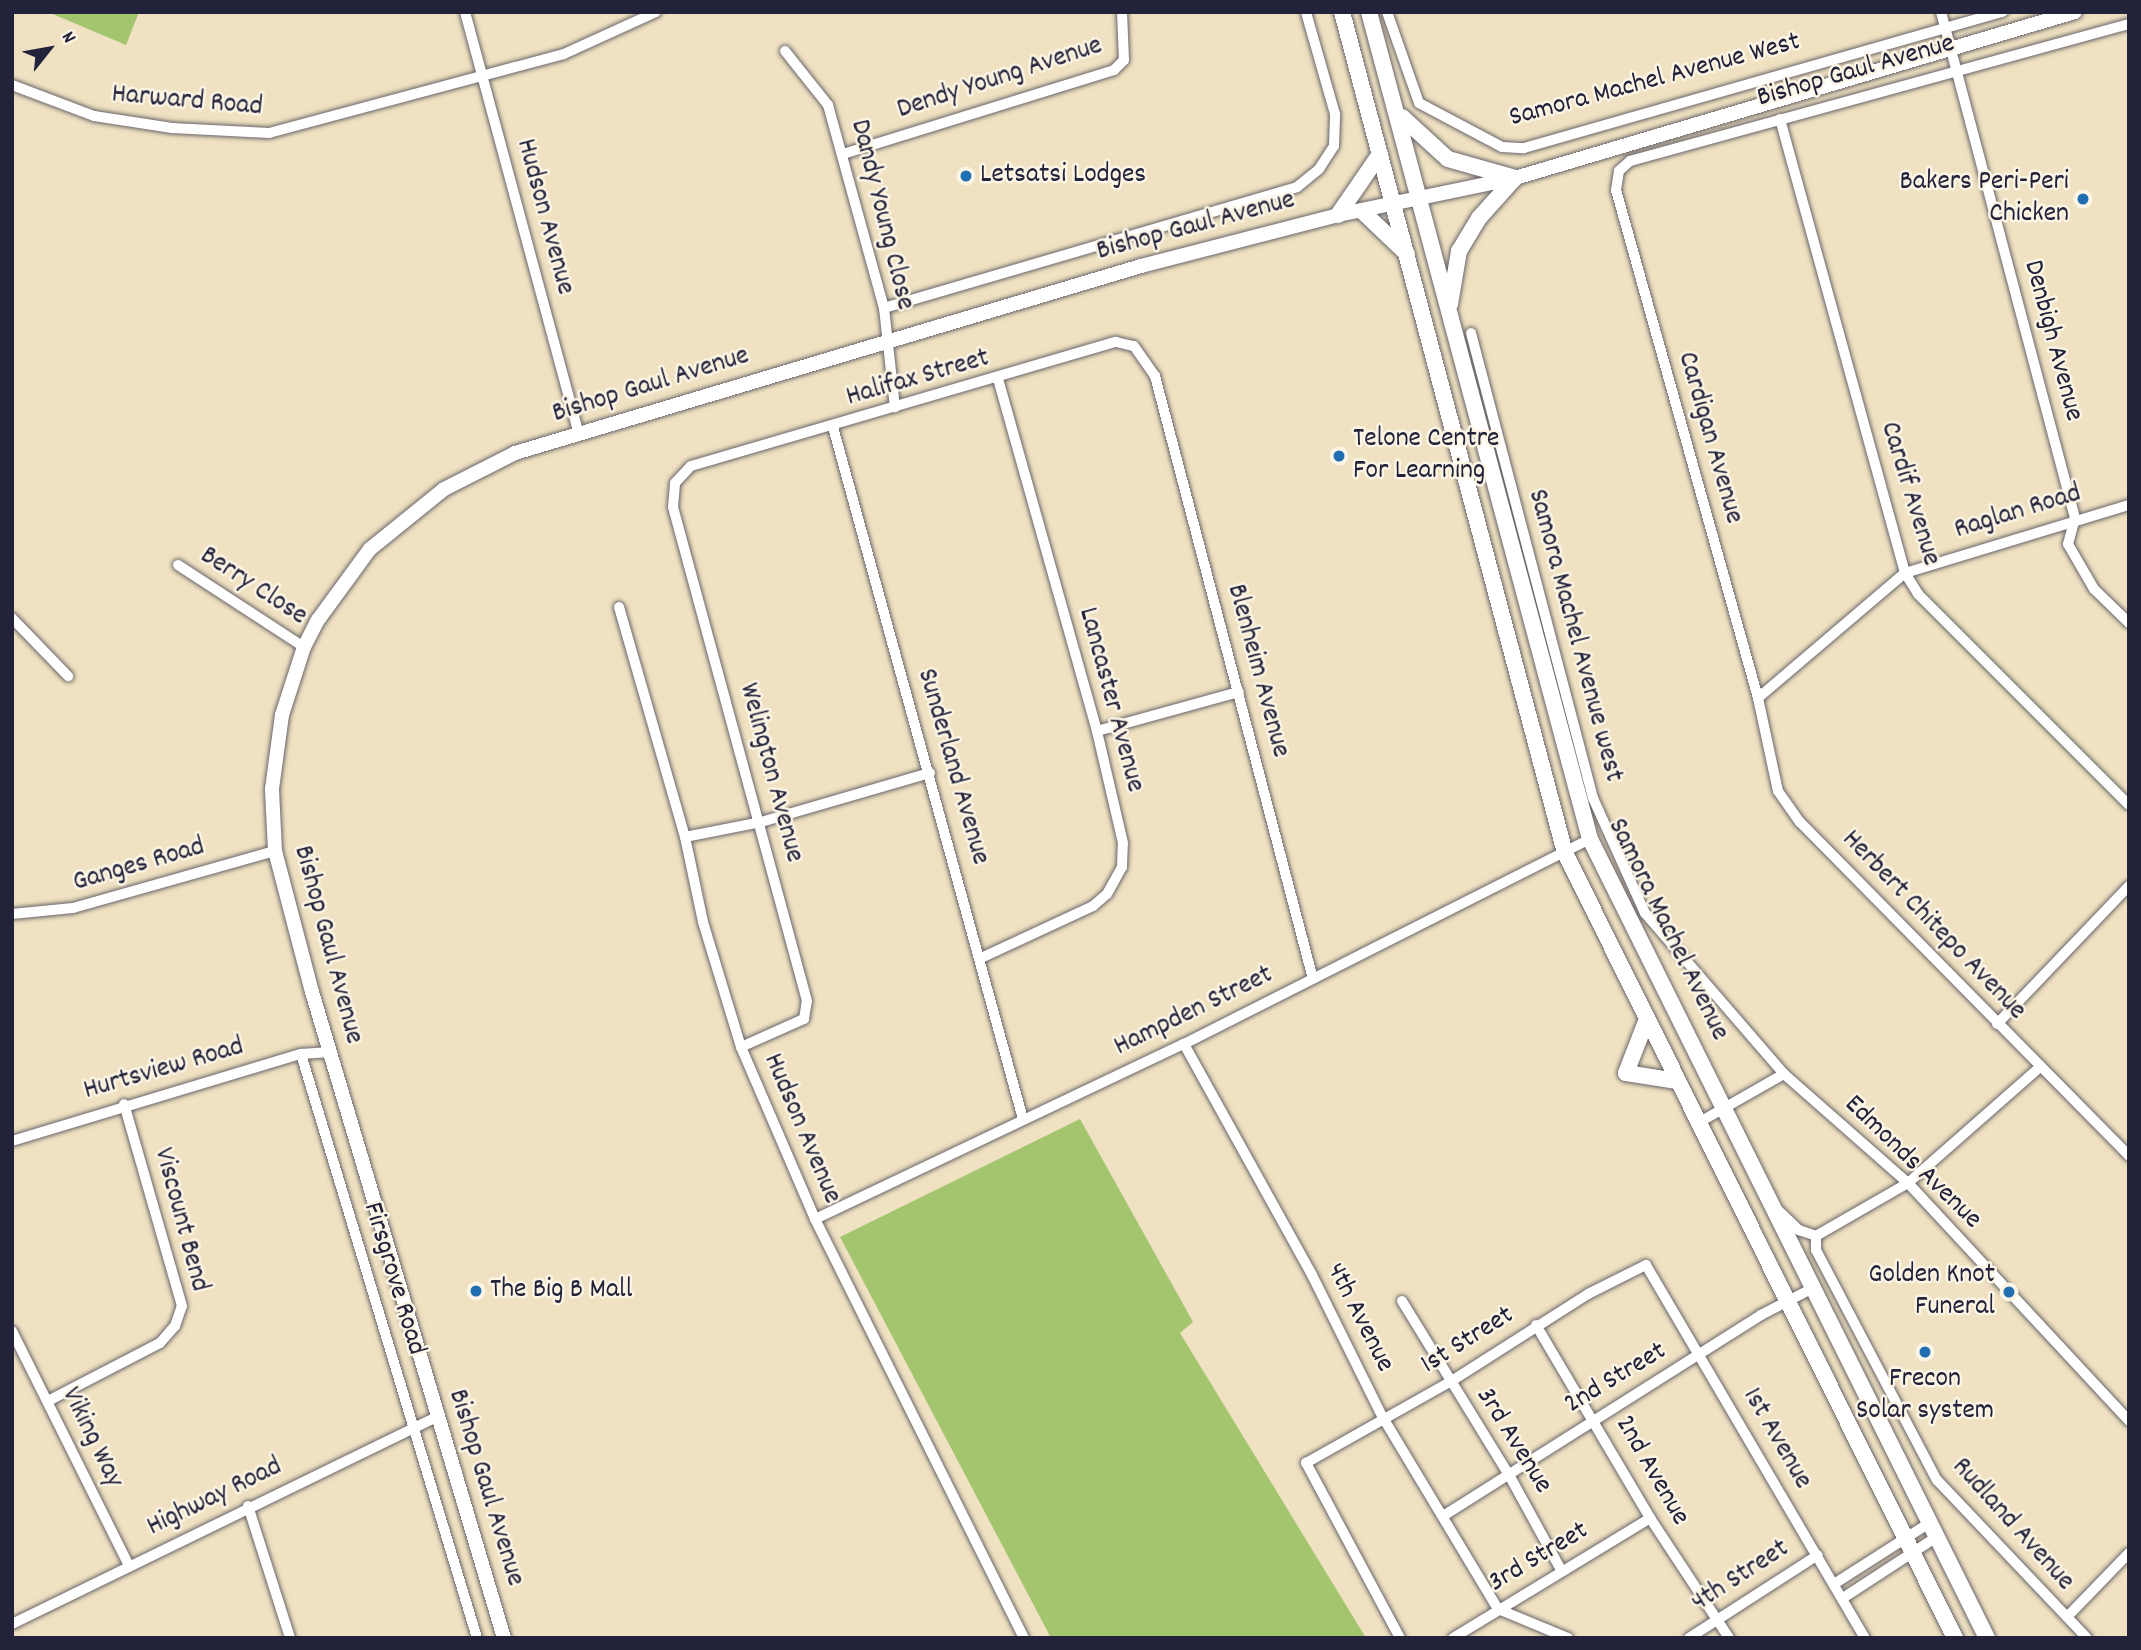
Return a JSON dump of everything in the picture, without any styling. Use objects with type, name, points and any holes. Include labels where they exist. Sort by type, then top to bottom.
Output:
[{"type":"highway","points":[[1342,12],[1394,204]]},
{"type":"highway","points":[[1369,12],[1399,114],[1420,200]]},
{"type":"highway","points":[[1399,114],[1420,139],[1448,159],[1515,178],[1479,218],[1459,251],[1449,310]]},
{"type":"highway","points":[[1338,215],[1380,154]]},
{"type":"highway","name":"Samora Machel Avenue","points":[[1420,200],[1590,839],[1815,1287],[1987,1638]]},
{"type":"highway","name":"Samora Machel Avenue","points":[[1394,204],[1564,853],[1698,1123],[1790,1300],[1955,1638]]},
{"type":"highway","points":[[1362,211],[1409,256]]},
{"type":"highway","points":[[1647,1019],[1626,1073],[1677,1081]]},
{"type":"main road","name":"Bishop Gaul Avenue","points":[[504,1638],[330,1052],[275,851],[273,765],[282,715],[304,647],[351,571],[425,501],[495,461],[888,339],[1338,215],[1515,178],[2075,12]]},
{"type":"street","name":"Hudson Avenue","points":[[465,12],[579,434]]},
{"type":"street","name":"Harward Road","points":[[12,85],[94,116],[253,135],[323,121],[589,46],[656,12]]},
{"type":"street","name":"Dendy Young Avenue","points":[[843,154],[1114,70],[1124,60],[1122,12]]},
{"type":"street","name":"Bishop Gaul Avenue","points":[[884,308],[1297,187],[1319,169],[1334,146],[1335,114],[1306,12]]},
{"type":"street","name":"Samora Machel Avenue West","points":[[1387,12],[1419,103],[1502,147],[1524,148],[2003,12]]},
{"type":"street","name":"Denbigh Avenue","points":[[1941,12],[2075,518],[2068,544],[2094,589],[2129,623]]},
{"type":"street","name":"Bishop Gaul Avenue","points":[[1616,190],[1619,171],[1630,161],[1956,69],[2129,24]]},
{"type":"street","name":"Dandy Young Close","points":[[785,51],[825,99],[843,154],[884,308],[895,407]]},
{"type":"street","name":"Cardif Avenue","points":[[1780,119],[1905,573],[1918,594],[2129,805]]},
{"type":"street","name":"Cardigan Avenue","points":[[1616,190],[1758,698]]},
{"type":"street","name":"Samora Machel Avenue west","points":[[1471,333],[1598,811],[1645,913],[1747,1032]]},
{"type":"street","name":"Halifax Street","points":[[680,474],[691,466],[998,379],[1116,342],[1134,346],[1155,376]]},
{"type":"street","name":"Blenheim Avenue","points":[[1155,376],[1313,979]]},
{"type":"street","name":"Lancaster Avenue","points":[[981,958],[1093,906],[1107,894],[1122,867],[1124,843],[1097,731],[998,379]]},
{"type":"street","name":"Sunderland Avenue","points":[[833,427],[981,958],[1023,1119]]},
{"type":"street","name":"Welington Avenue","points":[[680,474],[672,494],[673,507],[761,822],[808,1012],[796,1024],[741,1047]]},
{"type":"street","name":"Raglan Road","points":[[1758,698],[1905,573],[2075,518],[2129,505]]},
{"type":"street","name":"Berry Close","points":[[178,565],[304,647]]},
{"type":"street","name":"Hudson Avenue","points":[[619,607],[685,837],[703,922],[741,1047],[815,1219],[1024,1638]]},
{"type":"street","points":[[12,618],[68,676]]},
{"type":"street","points":[[1097,731],[1239,692]]},
{"type":"street","name":"Herbert Chitepo Avenue","points":[[1758,698],[1778,791],[1800,822],[2129,1156]]},
{"type":"street","points":[[685,837],[761,822],[930,773]]},
{"type":"street","name":"Hampden Street","points":[[815,1219],[1184,1044],[1590,839]]},
{"type":"street","name":"Ganges Road","points":[[12,914],[73,908],[275,851]]},
{"type":"street","points":[[1997,1024],[2129,886]]},
{"type":"street","name":"Edmonds Avenue","points":[[1747,1032],[1784,1074],[1908,1183],[2129,1421]]},
{"type":"street","name":"4th Avenue","points":[[1184,1044],[1312,1275],[1382,1416],[1498,1609]]},
{"type":"street","name":"Hurtsview Road","points":[[12,1141],[124,1104],[300,1054],[330,1052]]},
{"type":"street","name":"Firsgrove Road","points":[[300,1054],[477,1638]]},
{"type":"street","points":[[1774,1207],[1799,1230],[1816,1236],[1908,1183],[2040,1067]]},
{"type":"street","points":[[1698,1123],[1726,1111],[1784,1074]]},
{"type":"street","name":"Viscount Bend","points":[[48,1401],[160,1343],[175,1326],[182,1307],[124,1104]]},
{"type":"street","name":"Rudland Avenue","points":[[1816,1236],[1816,1250],[1937,1480],[2087,1638]]},
{"type":"street","name":"1st Street","points":[[1400,1638],[1306,1463],[1382,1416],[1450,1382],[1536,1325],[1646,1265]]},
{"type":"street","name":"1st Avenue","points":[[1646,1265],[1863,1634]]},
{"type":"street","name":"2nd Street","points":[[1443,1516],[1594,1418],[1815,1287]]},
{"type":"street","name":"3rd Avenue","points":[[1402,1301],[1508,1473],[1561,1570]]},
{"type":"street","name":"2nd Avenue","points":[[1536,1325],[1594,1418],[1650,1518],[1729,1638]]},
{"type":"street","name":"Viking Way","points":[[12,1331],[128,1566]]},
{"type":"street","name":"Highway Road","points":[[12,1624],[248,1506],[438,1416]]},
{"type":"street","points":[[248,1506],[290,1638]]},
{"type":"street","name":"3rd Street","points":[[1453,1638],[1650,1518]]},
{"type":"street","points":[[1843,1598],[1934,1529]]},
{"type":"street","points":[[1834,1584],[1910,1546]]},
{"type":"street","points":[[2067,1617],[2129,1553]]},
{"type":"street","name":"4th Street","points":[[1689,1638],[1818,1555]]},
{"type":"street","points":[[1498,1609],[1568,1638]]},
{"type":"street","points":[[1850,1638],[1863,1634]]},
{"type":"green space","points":[[48,12],[139,12],[126,45]]},
{"type":"green space","points":[[1080,1119],[1193,1322],[1180,1333],[1366,1638],[1051,1638],[840,1237]]},
{"type":"place","name":"Letsatsi Lodges","points":[[966,176]]},
{"type":"place","name":"Bakers Peri-Peri Chicken","points":[[2083,199]]},
{"type":"place","name":"Telone Centre For Learning","points":[[1339,456]]},
{"type":"place","name":"The Big B Mall","points":[[476,1291]]},
{"type":"place","name":"Golden Knot Funeral","points":[[2009,1292]]},
{"type":"place","name":"Frecon Solar system","points":[[1925,1352]]}]
